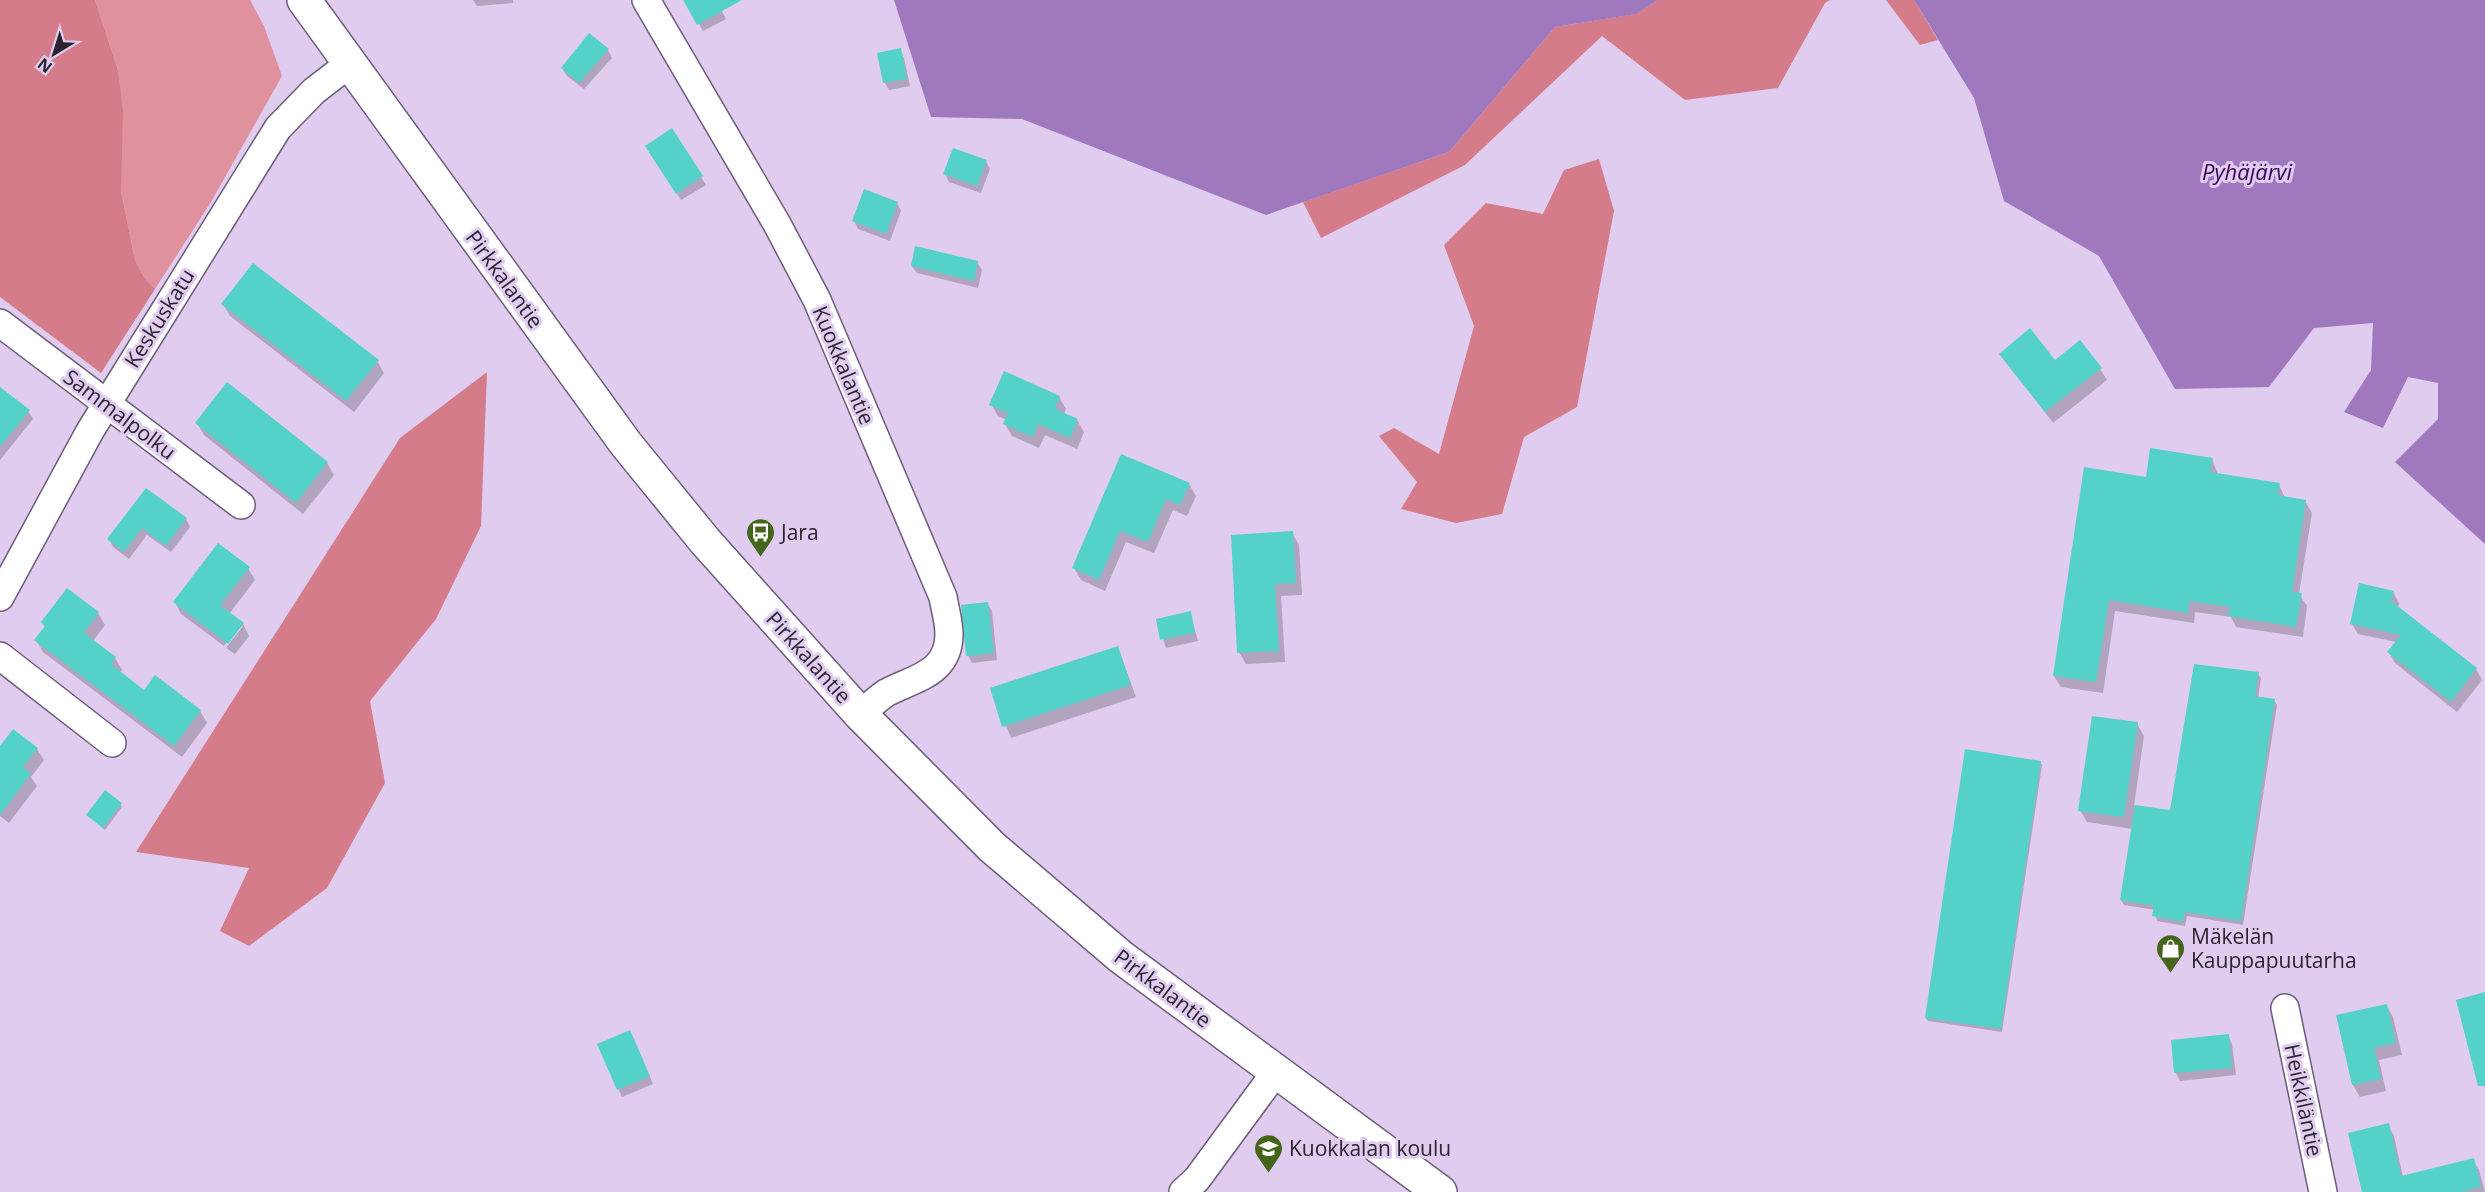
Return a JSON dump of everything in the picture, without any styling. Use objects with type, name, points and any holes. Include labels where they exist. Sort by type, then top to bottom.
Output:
[{"type":"street","name":"Pirkkalantie","points":[[304,0],[626,444],[712,550],[861,714],[992,847],[1121,957],[1275,1073],[1440,1192]]},
{"type":"street","name":"Kuokkalantie","points":[[646,0],[777,224],[817,300],[943,597],[949,633],[947,650],[939,665],[924,677],[884,694],[861,714]]},
{"type":"street","name":"Keskuskatu","points":[[0,597],[90,431],[278,128],[314,91],[350,64]]},
{"type":"street","name":"Sammalpolku","points":[[0,323],[241,505]]},
{"type":"street","points":[[0,656],[112,743]]},
{"type":"street","name":"Heikkiläntie","points":[[2285,1008],[2323,1192]]},
{"type":"street","points":[[1184,1192],[1197,1179],[1275,1073]]},
{"type":"shaded area","points":[[0,0],[95,0],[118,70],[123,111],[121,191],[135,260],[145,279],[155,289],[101,373],[0,297]]},
{"type":"shaded area","points":[[95,0],[250,0],[264,26],[282,76],[211,202],[155,289],[145,279],[135,260],[121,191],[118,70]]},
{"type":"shaded area","points":[[1658,0],[1830,0],[1825,3],[1778,88],[1685,100],[1602,36],[1465,165],[1321,238],[1303,202],[1449,152],[1555,27],[1635,14]]},
{"type":"shaded area","points":[[1886,0],[1914,0],[1938,40],[1920,45]]},
{"type":"shaded area","points":[[1599,159],[1614,211],[1577,407],[1524,437],[1502,514],[1456,523],[1401,509],[1417,482],[1379,436],[1394,428],[1439,454],[1474,326],[1444,245],[1486,203],[1543,214],[1564,170]]},
{"type":"shaded area","points":[[487,372],[481,526],[436,619],[370,701],[385,783],[327,888],[249,946],[220,931],[249,868],[136,852],[400,438]]},
{"type":"water","points":[[894,0],[1658,0],[1636,14],[1555,27],[1449,152],[1266,215],[1022,119],[931,117]]},
{"type":"water","name":"Pyhäjärvi","points":[[1914,0],[2485,0],[2485,544],[2395,462],[2438,419],[2438,383],[2408,377],[2383,428],[2344,412],[2371,370],[2373,323],[2314,328],[2269,387],[2175,389],[2099,256],[2004,201],[1974,98]]},
{"type":"building","points":[[683,0],[742,0],[697,25]]},
{"type":"building","points":[[589,33],[609,49],[579,83],[561,68]]},
{"type":"building","points":[[901,48],[907,79],[883,83],[877,53]]},
{"type":"building","points":[[672,128],[703,176],[676,194],[645,146]]},
{"type":"building","points":[[953,148],[987,160],[977,186],[943,174]]},
{"type":"building","points":[[864,189],[898,202],[886,234],[852,221]]},
{"type":"building","points":[[915,246],[978,261],[974,281],[911,266]]},
{"type":"building","points":[[253,263],[379,360],[346,401],[221,304]]},
{"type":"building","points":[[2030,328],[2055,360],[2080,340],[2102,368],[2045,412],[1999,354]]},
{"type":"building","points":[[1004,371],[1060,396],[1055,409],[1078,419],[1070,438],[1038,424],[1033,437],[1003,424],[1008,413],[989,405]]},
{"type":"building","points":[[227,382],[328,462],[296,503],[195,423]]},
{"type":"building","points":[[0,387],[30,410],[0,447]]},
{"type":"building","points":[[2150,448],[2213,458],[2210,472],[2280,483],[2278,495],[2306,500],[2292,592],[2302,593],[2296,627],[2228,616],[2230,607],[2189,601],[2188,613],[2109,600],[2096,682],[2053,676],[2084,467],[2146,477]]},
{"type":"building","points":[[1121,454],[1190,483],[1180,505],[1166,499],[1148,542],[1120,531],[1099,580],[1072,568]]},
{"type":"building","points":[[146,488],[187,518],[166,546],[142,528],[124,552],[107,539]]},
{"type":"building","points":[[1293,531],[1296,583],[1275,584],[1279,651],[1237,653],[1231,535]]},
{"type":"building","points":[[218,543],[250,567],[220,605],[244,623],[228,644],[173,602]]},
{"type":"building","points":[[2359,583],[2394,591],[2391,601],[2477,668],[2451,702],[2387,652],[2401,635],[2350,624]]},
{"type":"building","points":[[67,588],[99,612],[84,633],[116,657],[111,664],[144,690],[155,675],[201,710],[174,746],[34,640],[45,626],[41,622]]},
{"type":"building","points":[[988,602],[994,653],[966,656],[961,605]]},
{"type":"building","points":[[1191,611],[1195,633],[1160,640],[1156,619]]},
{"type":"building","points":[[1118,646],[1131,685],[1002,727],[990,688]]},
{"type":"building","points":[[2194,664],[2259,672],[2255,696],[2275,699],[2241,921],[2185,912],[2183,922],[2152,916],[2154,906],[2120,900],[2135,805],[2170,810]]},
{"type":"building","points":[[2092,716],[2138,722],[2124,817],[2078,811]]},
{"type":"building","points":[[13,729],[38,748],[23,767],[31,774],[0,815],[0,746]]},
{"type":"building","points":[[1965,749],[2041,761],[2001,1029],[1925,1018]]},
{"type":"building","points":[[105,790],[122,803],[103,828],[86,815]]},
{"type":"building","points":[[2485,992],[2485,1086],[2478,1086],[2456,1000]]},
{"type":"building","points":[[2387,1004],[2396,1043],[2374,1048],[2381,1079],[2352,1085],[2336,1015]]},
{"type":"building","points":[[630,1030],[650,1076],[617,1090],[597,1044]]},
{"type":"building","points":[[2229,1034],[2232,1068],[2174,1073],[2171,1040]]},
{"type":"building","points":[[2389,1123],[2401,1176],[2474,1158],[2481,1187],[2461,1192],[2362,1192],[2348,1133]]},
{"type":"place","name":"Jara","points":[[760,558]]},
{"type":"place","name":"Mäkelän Kauppapuutarha","points":[[2170,974]]},
{"type":"place","name":"Kuokkalan koulu","points":[[1268,1174]]}]
